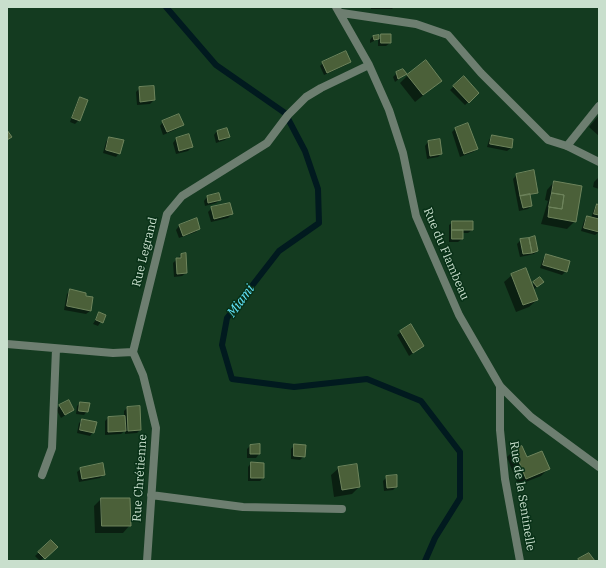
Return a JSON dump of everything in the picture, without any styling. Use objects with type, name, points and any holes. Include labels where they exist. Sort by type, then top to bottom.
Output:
[{"type":"street","name":"Rue du Flambeau","points":[[339,10],[369,65],[389,110],[403,153],[416,216],[459,315],[500,386],[531,418],[599,467]]},
{"type":"street","points":[[339,10],[416,24],[448,35],[481,73],[548,140],[567,146],[599,162]]},
{"type":"street","name":"Rue Legrand","points":[[133,352],[167,214],[182,196],[267,143],[288,114],[306,97],[320,88],[369,65]]},
{"type":"street","points":[[567,146],[599,106]]},
{"type":"street","points":[[7,344],[113,353],[133,352]]},
{"type":"street","points":[[42,475],[52,448],[56,349]]},
{"type":"street","name":"Rue Chrétienne","points":[[133,352],[143,375],[156,428],[147,561]]},
{"type":"street","name":"Rue de la Sentinelle","points":[[500,386],[500,430],[505,479],[520,561]]},
{"type":"street","points":[[151,495],[243,507],[342,508]]},
{"type":"building","points":[[381,34],[391,34],[391,43],[381,43]]},
{"type":"building","points":[[379,35],[379,39],[374,40],[373,36]]},
{"type":"building","points":[[346,51],[351,62],[327,73],[322,62]]},
{"type":"building","points":[[426,60],[442,81],[423,95],[407,75]]},
{"type":"building","points":[[403,69],[407,74],[398,79],[396,72]]},
{"type":"building","points":[[464,76],[479,93],[469,103],[453,86]]},
{"type":"building","points":[[154,86],[155,100],[140,102],[139,87]]},
{"type":"building","points":[[80,97],[88,100],[80,121],[72,118]]},
{"type":"building","points":[[179,114],[184,125],[167,132],[162,121]]},
{"type":"building","points":[[468,123],[478,149],[464,154],[455,128]]},
{"type":"building","points":[[227,128],[230,137],[219,140],[217,131]]},
{"type":"building","points":[[7,130],[12,137],[7,140]]},
{"type":"building","points":[[189,134],[193,147],[179,151],[176,138]]},
{"type":"building","points":[[492,135],[513,139],[512,148],[490,144]]},
{"type":"building","points":[[109,137],[124,140],[120,154],[106,150]]},
{"type":"building","points":[[440,139],[442,154],[430,156],[428,141]]},
{"type":"building","points":[[534,170],[538,193],[520,196],[516,174]]},
{"type":"building","points":[[554,181],[582,186],[576,222],[548,217],[549,207],[562,209],[564,195],[552,193]]},
{"type":"building","points":[[219,193],[221,200],[208,203],[207,196]]},
{"type":"building","points":[[552,193],[564,195],[562,209],[549,207]]},
{"type":"building","points":[[530,194],[532,206],[523,208],[520,196]]},
{"type":"building","points":[[230,203],[233,214],[214,219],[211,207]]},
{"type":"building","points":[[597,204],[599,205],[599,215],[594,214]]},
{"type":"building","points":[[587,216],[599,219],[599,232],[584,228]]},
{"type":"building","points":[[197,218],[200,229],[183,236],[179,225]]},
{"type":"building","points":[[452,221],[473,221],[473,230],[452,230]]},
{"type":"building","points":[[452,230],[463,230],[463,239],[452,239]]},
{"type":"building","points":[[535,236],[538,251],[532,253],[529,238]]},
{"type":"building","points":[[529,238],[532,253],[523,254],[520,239]]},
{"type":"building","points":[[186,253],[187,273],[177,274],[176,258],[181,258],[181,254]]},
{"type":"building","points":[[546,254],[570,261],[567,272],[543,265]]},
{"type":"building","points":[[526,268],[538,300],[523,305],[511,274]]},
{"type":"building","points":[[540,277],[544,282],[537,287],[533,282]]},
{"type":"building","points":[[70,289],[86,293],[86,296],[93,297],[91,311],[67,306]]},
{"type":"building","points":[[99,312],[106,315],[103,323],[96,320]]},
{"type":"building","points":[[411,324],[424,346],[413,353],[400,331]]},
{"type":"building","points":[[69,400],[74,410],[65,415],[59,405]]},
{"type":"building","points":[[80,402],[90,403],[88,412],[79,411]]},
{"type":"building","points":[[140,406],[141,430],[128,431],[127,407]]},
{"type":"building","points":[[125,416],[126,431],[108,432],[108,417]]},
{"type":"building","points":[[82,419],[97,422],[94,433],[80,430]]},
{"type":"building","points":[[260,444],[260,454],[250,454],[250,445]]},
{"type":"building","points":[[294,444],[306,445],[305,457],[294,456]]},
{"type":"building","points":[[522,446],[527,457],[542,451],[550,469],[526,479],[514,449]]},
{"type":"building","points":[[251,462],[264,463],[264,478],[251,478]]},
{"type":"building","points":[[103,463],[105,475],[82,479],[80,468]]},
{"type":"building","points":[[357,464],[360,487],[342,490],[338,467]]},
{"type":"building","points":[[397,475],[397,487],[387,488],[386,476]]},
{"type":"building","points":[[101,498],[130,498],[131,526],[102,526]]},
{"type":"building","points":[[51,540],[58,547],[45,559],[38,552]]},
{"type":"building","points":[[589,553],[595,561],[579,561],[578,559]]},
{"type":"waterway","name":"Miami","points":[[166,7],[216,65],[285,113],[305,151],[318,189],[319,223],[279,251],[227,318],[222,345],[232,379],[294,387],[367,379],[421,401],[460,452],[460,498],[435,538],[425,561]]}]
